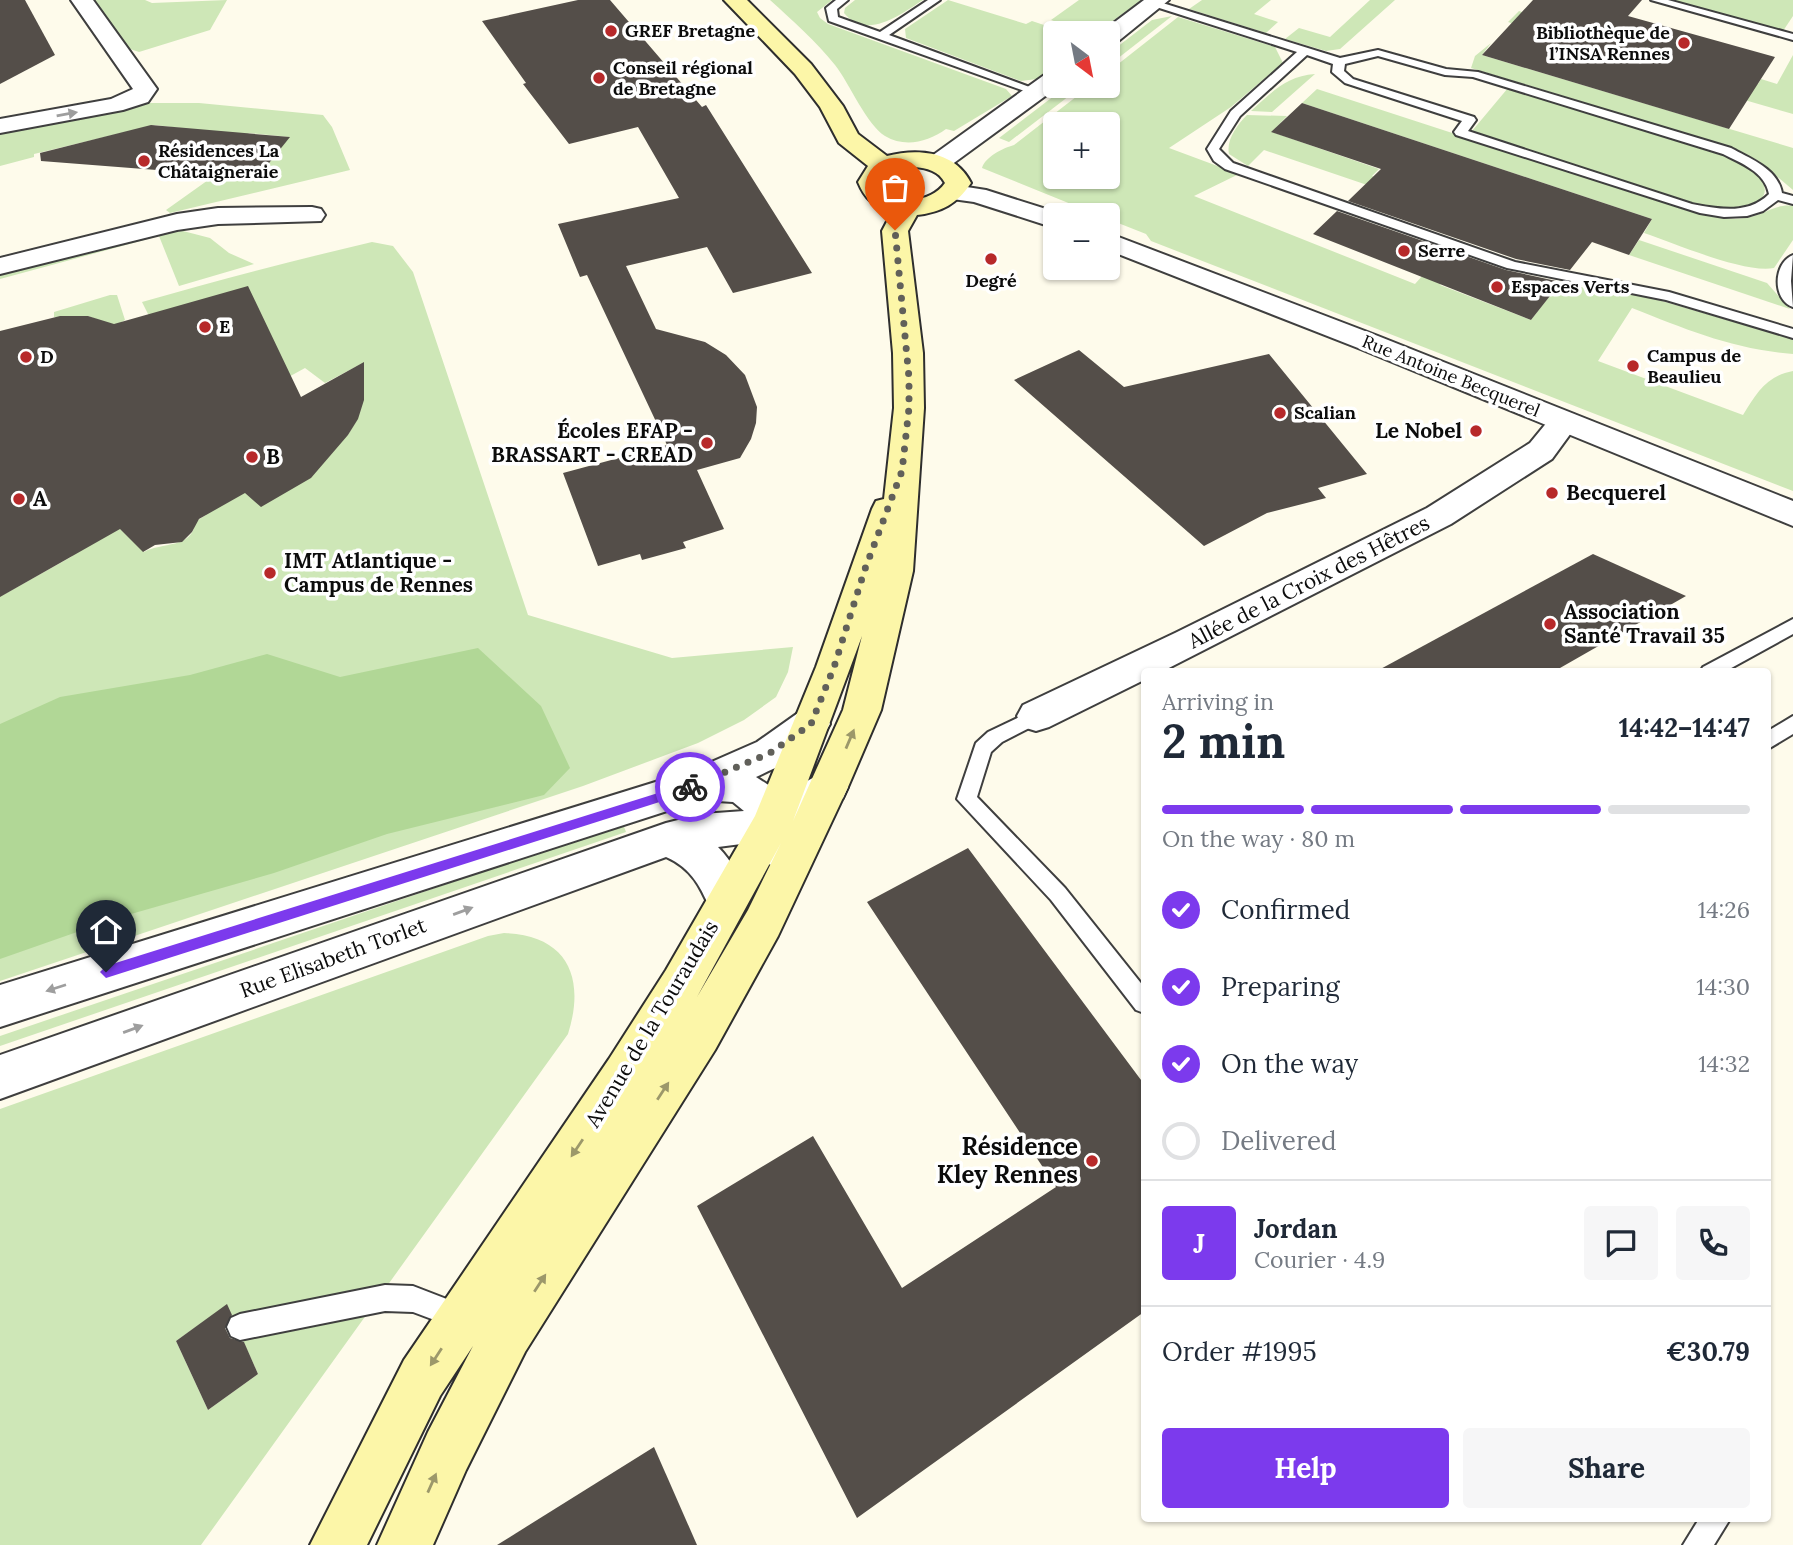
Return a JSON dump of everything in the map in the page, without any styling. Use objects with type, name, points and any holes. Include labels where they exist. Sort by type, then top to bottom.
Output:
[{"type":"main road","points":[[735,0],[803,69],[831,106],[848,138],[884,166]]},
{"type":"main road","points":[[914,159],[938,163],[955,175],[958,183],[954,193],[933,205],[908,207],[886,202],[872,188],[873,177],[884,166],[914,159]]},
{"type":"main road","name":"Avenue de la Touraudais","points":[[405,1545],[447,1451],[507,1334],[699,1035],[763,923],[829,786],[862,710],[896,571],[909,378],[895,230],[908,207]]},
{"type":"main road","name":"Avenue de la Touraudais","points":[[338,1545],[422,1378],[625,1075],[681,984],[772,823],[811,724],[902,471]]},
{"type":"street","points":[[0,126],[115,106],[140,97],[145,89],[82,0]]},
{"type":"street","points":[[1120,29],[1156,2]]},
{"type":"street","points":[[938,163],[1043,87]]},
{"type":"street","points":[[954,193],[977,195],[1043,216]]},
{"type":"street","points":[[0,266],[177,222],[218,216],[312,215]]},
{"type":"street","name":"Rue Antoine Becquerel","points":[[1120,246],[1368,342],[1793,514]]},
{"type":"street","name":"Allée de la Croix des Hêtres","points":[[1036,716],[1188,643],[1438,516],[1541,451],[1564,422]]},
{"type":"street","points":[[0,1006],[701,784],[770,753],[811,724]]},
{"type":"street","points":[[701,784],[733,784],[745,788],[763,803],[777,839],[774,865],[726,959],[723,994]]},
{"type":"street","name":"Rue Elisabeth Torlet","points":[[0,1077],[686,833],[772,823],[793,813],[829,786]]},
{"type":"street","points":[[666,840],[685,845],[709,863],[722,880],[727,900]]},
{"type":"lane","points":[[843,0],[831,8],[834,19],[881,36],[1043,84]]},
{"type":"lane","points":[[881,36],[935,0]]},
{"type":"lane","points":[[1656,0],[1793,37]]},
{"type":"lane","points":[[1156,2],[1339,62],[1378,53],[1445,72],[1474,74],[1704,143],[1737,155],[1759,168],[1774,184],[1776,195]]},
{"type":"lane","points":[[1305,51],[1235,114],[1213,149],[1218,158],[1229,166],[1512,265],[1669,296],[1793,334]]},
{"type":"lane","points":[[1339,62],[1338,72],[1349,81],[1470,120],[1460,132],[1689,206],[1722,213],[1745,212],[1769,203],[1776,195]]},
{"type":"lane","points":[[1776,195],[1793,200]]},
{"type":"lane","points":[[1793,258],[1782,280],[1783,288],[1793,303]]},
{"type":"lane","points":[[1716,668],[1793,626]]},
{"type":"lane","points":[[1036,716],[995,737],[983,748],[967,799],[1058,894],[1141,999]]},
{"type":"lane","points":[[1771,739],[1793,724]]},
{"type":"lane","points":[[240,1327],[385,1298],[413,1299],[461,1317]]},
{"type":"lane","points":[[1697,1545],[1714,1522]]},
{"type":"green space","points":[[88,0],[145,0],[152,3],[227,0],[210,30],[139,52],[127,48]]},
{"type":"green space","points":[[770,0],[832,0],[817,12],[828,24],[1006,89],[1012,96],[954,131],[946,129],[916,142],[893,140],[871,123],[828,56]]},
{"type":"green space","points":[[855,0],[923,0],[894,18],[873,25],[863,25],[844,13],[845,8]]},
{"type":"green space","points":[[948,0],[1026,24],[1032,21],[1043,25],[1043,74],[1037,79],[1021,81],[906,38],[905,29]]},
{"type":"green space","points":[[1079,0],[1142,0],[1112,21],[1051,20]]},
{"type":"green space","points":[[1202,0],[1271,0],[1254,14],[1278,22],[1266,33],[1189,9]]},
{"type":"green space","points":[[1370,0],[1395,0],[1340,49],[1326,51],[1285,39],[1299,28],[1330,37]]},
{"type":"green space","points":[[1667,0],[1793,0],[1793,16],[1783,31]]},
{"type":"green space","points":[[1519,11],[1754,84],[1758,84],[1761,79],[1777,84],[1793,55],[1793,114],[1710,90],[1508,22]]},
{"type":"green space","points":[[1172,16],[1120,57],[1120,45],[1152,20]]},
{"type":"green space","points":[[1178,17],[1275,47],[1283,63],[1231,107],[1169,148],[1239,174],[1194,196],[1415,284],[1447,248],[1465,255],[1440,285],[1531,320],[1555,289],[1567,294],[1572,286],[1641,295],[1793,339],[1793,354],[1750,348],[1672,324],[1632,308],[1598,361],[1743,415],[1769,381],[1793,371],[1793,491],[1151,241],[1146,234],[1120,224],[1120,203],[1068,203],[982,168],[991,157],[1014,145],[1043,122],[1043,189],[1120,189],[1120,112],[1057,112],[1075,98],[1120,98],[1120,63]]},
{"type":"green space","points":[[1491,43],[1482,55],[1793,148],[1793,190],[1759,161],[1734,148],[1471,68],[1475,56]]},
{"type":"green space","points":[[1315,74],[1272,112],[1251,111],[1287,82]]},
{"type":"green space","points":[[1508,88],[1643,127],[1719,154],[1746,166],[1760,177],[1765,188],[1763,197],[1745,206],[1700,205],[1472,131]]},
{"type":"green space","points":[[1317,89],[1701,214],[1740,219],[1781,206],[1793,206],[1793,240],[1774,268],[1761,269],[1709,256],[1644,233],[1652,219],[1302,103]]},
{"type":"green space","points":[[1051,98],[1066,98],[1048,112],[1043,112],[1043,116],[1009,142],[999,138]]},
{"type":"green space","points":[[137,103],[199,103],[323,115],[332,127],[350,170],[170,213],[166,210],[218,173],[261,173],[289,137],[249,133],[246,136],[155,125],[34,154],[34,157],[0,166],[0,132]]},
{"type":"green space","points":[[1247,115],[1287,116],[1272,132],[1379,169],[1372,176],[1384,180],[1376,188],[1264,150],[1248,166],[1229,154],[1233,133]]},
{"type":"green space","points":[[183,231],[210,238],[229,253],[254,264],[179,286],[159,236],[0,279],[0,274],[153,233]]},
{"type":"green space","points":[[1639,240],[1767,283],[1790,309],[1629,255]]},
{"type":"green space","name":"IMT Atlantique - Campus de Rennes","points":[[372,242],[393,246],[413,272],[528,615],[672,658],[793,647],[788,672],[776,697],[744,720],[698,743],[583,786],[0,981],[0,592],[3,595],[71,557],[109,518],[144,552],[182,541],[189,537],[195,522],[206,515],[200,508],[348,435],[360,406],[360,374],[364,372],[361,364],[325,383],[305,368],[203,424],[142,302]]},
{"type":"green space","points":[[117,295],[125,320],[115,326],[88,316],[54,317],[54,312]]},
{"type":"green space","points":[[478,648],[541,706],[570,768],[544,795],[387,834],[274,873],[117,918],[0,959],[0,724],[60,697],[190,675],[267,654],[340,677]]},
{"type":"green space","points":[[623,824],[626,832],[0,1046],[0,1036]]},
{"type":"green space","points":[[504,933],[526,936],[557,951],[572,978],[573,1013],[568,1034],[201,1545],[0,1545],[0,1109],[488,936]],"holes":[[[227,1305],[258,1374],[208,1410],[176,1341]]]},
{"type":"building","points":[[0,0],[25,0],[55,55],[0,84]]},
{"type":"building","points":[[578,0],[610,0],[702,107],[706,105],[812,273],[733,293],[707,247],[626,266],[656,329],[705,342],[726,355],[745,375],[757,407],[756,423],[751,439],[740,458],[697,470],[724,529],[683,542],[686,548],[642,560],[640,554],[598,566],[563,473],[667,445],[587,275],[580,277],[558,224],[679,198],[638,127],[569,144],[523,84],[526,83],[482,21]]},
{"type":"building","points":[[1533,0],[1642,0],[1628,16],[1775,57],[1729,129],[1482,55]]},
{"type":"building","points":[[1302,103],[1652,219],[1629,255],[1592,242],[1570,270],[1516,259],[1348,201],[1381,169],[1271,132]]},
{"type":"building","name":"Résidences La Châtaigneraie","points":[[151,125],[290,137],[261,173],[208,174],[41,161],[40,153]]},
{"type":"building","points":[[1337,211],[1506,270],[1561,282],[1531,320],[1313,234]]},
{"type":"building","points":[[248,286],[301,397],[364,362],[364,400],[358,419],[348,435],[311,478],[261,507],[245,493],[199,519],[182,542],[155,545],[143,552],[120,529],[0,597],[0,331],[60,316],[88,316],[114,324]]},
{"type":"building","points":[[1079,350],[1124,387],[1269,354],[1367,474],[1318,488],[1326,498],[1267,513],[1204,546],[1014,380]]},
{"type":"building","name":"Association Santé Travail 35","points":[[1593,554],[1686,596],[1560,668],[1382,668]]},
{"type":"building","name":"Résidence Kley Rennes","points":[[968,848],[1141,1080],[1141,1314],[857,1518],[697,1206],[813,1136],[902,1288],[1056,1187],[867,902]]},
{"type":"building","points":[[227,1304],[232,1315],[225,1328],[230,1338],[244,1342],[258,1374],[208,1410],[176,1341]]},
{"type":"building","points":[[654,1447],[697,1545],[497,1545]]},
{"type":"way so far","points":[[690,787],[749,764],[791,741],[811,724],[834,667],[865,569],[902,471],[909,408],[909,378],[895,230]]},
{"type":"place","name":"GREF Bretagne","points":[[611,31]]},
{"type":"place","name":"Bibliothèque de l’INSA Rennes","points":[[1684,43]]},
{"type":"place","name":"Conseil régional de Bretagne","points":[[599,78]]},
{"type":"place","name":"Résidences La Châtaigneraie","points":[[144,161]]},
{"type":"place","name":"Serre","points":[[1404,251]]},
{"type":"place","name":"Degré","points":[[991,259]]},
{"type":"place","name":"Espaces Verts","points":[[1497,287]]},
{"type":"place","name":"E","points":[[205,327]]},
{"type":"place","name":"D","points":[[26,357]]},
{"type":"place","name":"Campus de Beaulieu","points":[[1633,366]]},
{"type":"place","name":"Scalian","points":[[1280,413]]},
{"type":"place","name":"Le Nobel","points":[[1476,431]]},
{"type":"place","name":"Écoles EFAP - BRASSART - CREAD","points":[[707,443]]},
{"type":"place","name":"B","points":[[252,457]]},
{"type":"place","name":"Becquerel","points":[[1552,493]]},
{"type":"place","name":"A","points":[[19,499]]},
{"type":"place","name":"IMT Atlantique - Campus de Rennes","points":[[270,573]]},
{"type":"place","name":"Association Santé Travail 35","points":[[1550,624]]},
{"type":"place","name":"Résidence Kley Rennes","points":[[1092,1161]]},
{"type":"route","points":[[106,972],[690,787]]}]
